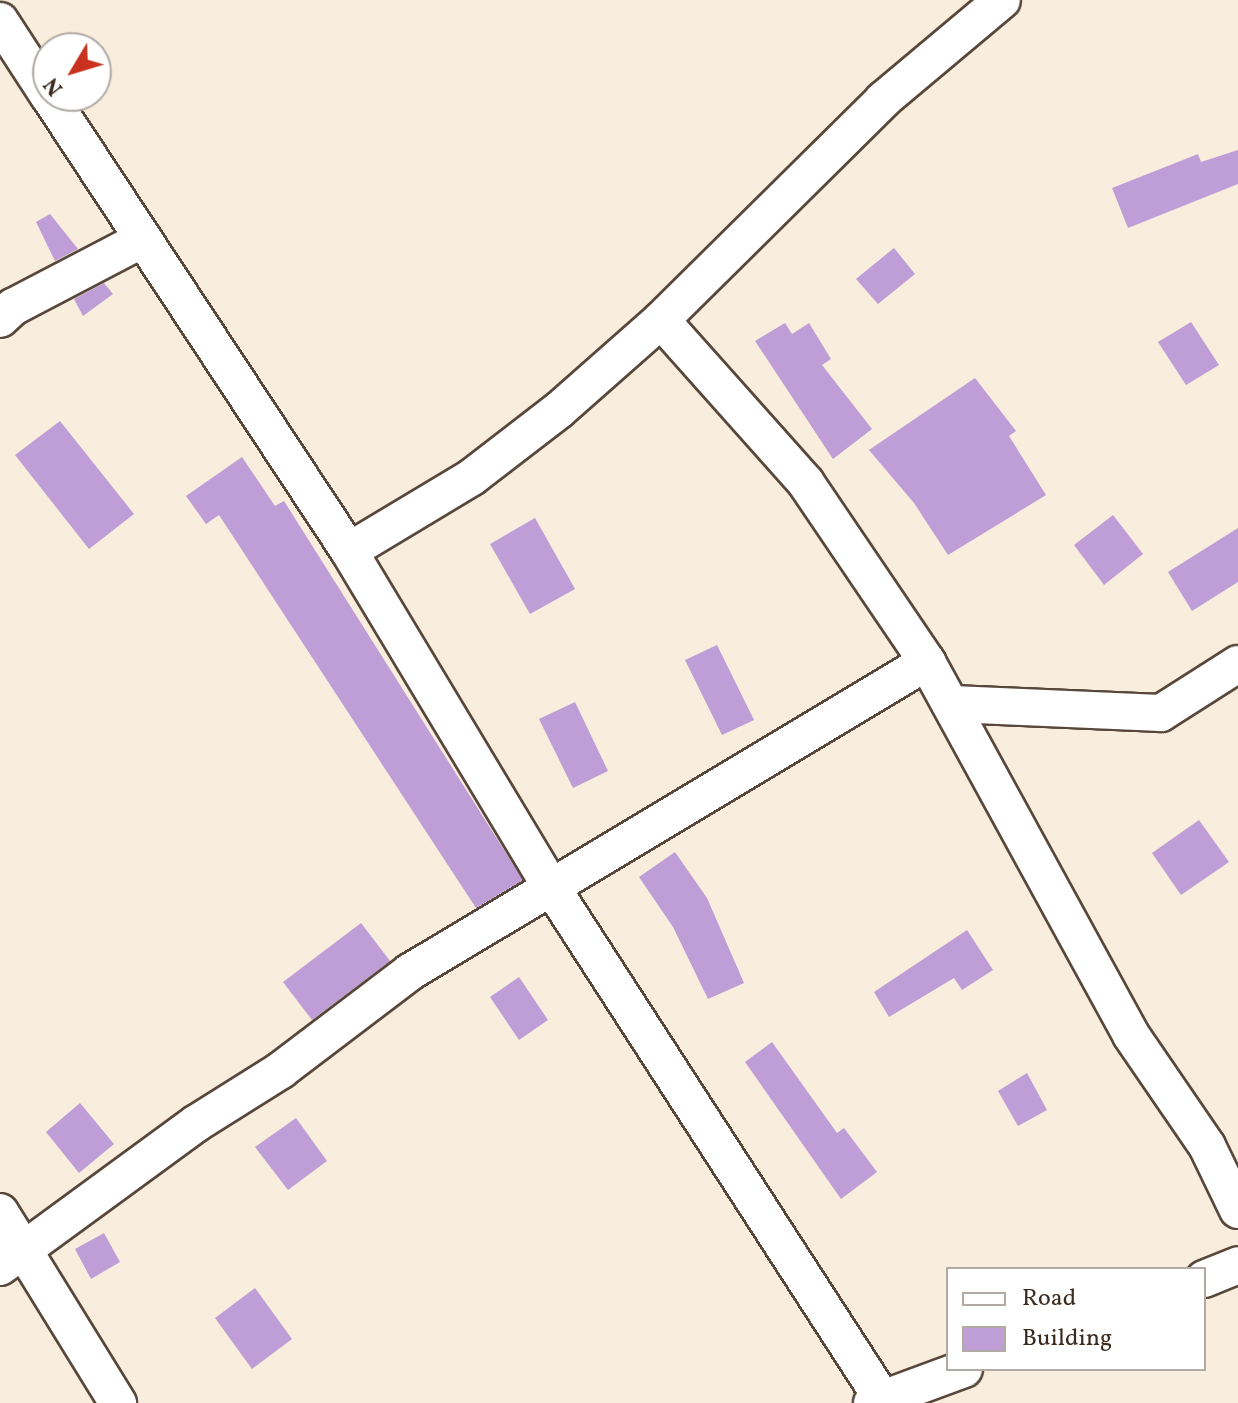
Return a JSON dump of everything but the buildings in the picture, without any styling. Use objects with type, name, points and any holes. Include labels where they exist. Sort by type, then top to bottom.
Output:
[{"type":"street","points":[[349,551],[472,477],[559,410],[661,320],[883,100],[1002,0]]},
{"type":"street","points":[[0,21],[32,70]]},
{"type":"street","points":[[59,112],[349,551],[550,885],[879,1401],[959,1371]]},
{"type":"street","points":[[0,319],[13,307],[143,239]]},
{"type":"street","points":[[661,320],[806,483],[927,662],[953,704],[1131,1035],[1207,1146],[1238,1210]]},
{"type":"street","points":[[12,1258],[197,1123],[281,1070],[410,972],[550,885],[927,662]]},
{"type":"street","points":[[953,704],[1161,713],[1238,664]]},
{"type":"street","points":[[0,1212],[12,1258],[118,1403]]},
{"type":"street","points":[[1206,1278],[1238,1265]]}]
